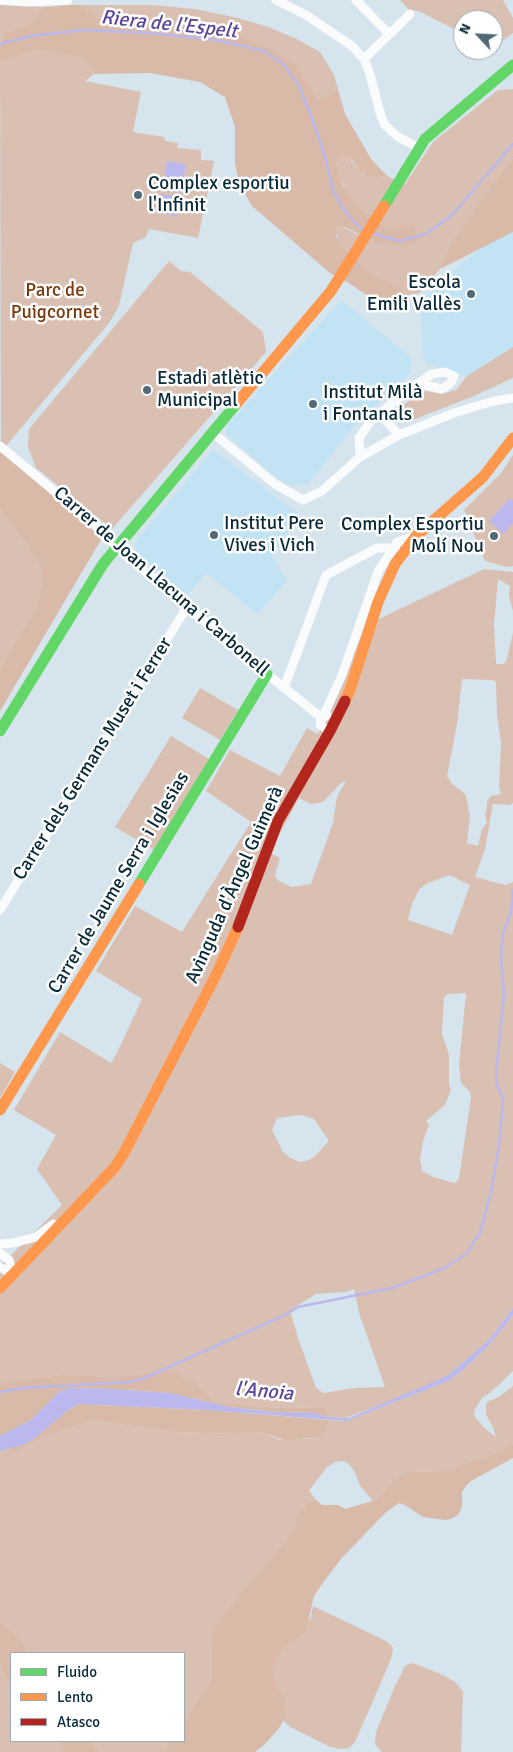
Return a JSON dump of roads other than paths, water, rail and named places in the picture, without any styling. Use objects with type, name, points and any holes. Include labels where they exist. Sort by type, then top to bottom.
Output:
[{"type":"street","points":[[6,0],[68,0]]},
{"type":"street","points":[[276,0],[289,5],[338,35],[352,46],[364,59],[385,125],[397,136],[419,148]]},
{"type":"street","points":[[356,0],[389,34]]},
{"type":"street","points":[[364,59],[410,14]]},
{"type":"street","points":[[0,731],[103,564],[338,282],[425,139],[513,65]]},
{"type":"street","points":[[360,457],[359,438],[370,422],[403,394],[419,385]]},
{"type":"street","points":[[494,401],[513,391]]},
{"type":"street","points":[[213,433],[274,484],[303,500],[322,491],[360,457],[399,435],[454,413],[494,401],[513,398]]},
{"type":"street","points":[[380,414],[399,435]]},
{"type":"street","name":"Avinguda d'Àngel Guimerà","points":[[0,1288],[115,1167],[134,1136],[234,937],[278,821],[330,731],[329,717],[350,690],[378,602],[398,550],[483,477],[513,438]]},
{"type":"street","name":"Carrer de Joan Llacuna i Carbonell","points":[[0,446],[111,538],[116,547],[267,674],[284,688],[329,717]]},
{"type":"street","points":[[284,688],[326,575],[377,548],[398,550]]},
{"type":"street","name":"Carrer dels Germans Muset i Ferrer","points":[[0,910],[187,607]]},
{"type":"street","name":"Carrer de Jaume Serra i Iglesias","points":[[0,1110],[267,674]]},
{"type":"street","points":[[0,1244],[27,1240],[45,1232],[75,1203],[134,1136]]},
{"type":"street","points":[[0,1253],[9,1260],[14,1275]]},
{"type":"street","points":[[0,1268],[14,1275]]},
{"type":"water","points":[[167,161],[186,164],[181,193],[162,190]]},
{"type":"water","points":[[161,194],[180,197],[177,216],[158,213]]},
{"type":"water","points":[[510,498],[513,501],[513,523],[503,534],[489,521]]},
{"type":"water","points":[[513,1308],[513,1315],[491,1343],[463,1370],[448,1381],[347,1421],[209,1410],[79,1404],[67,1411],[35,1438],[23,1445],[0,1451],[0,1436],[31,1420],[59,1392],[70,1388],[170,1393],[229,1407],[276,1412],[315,1413],[328,1417],[349,1418],[447,1376],[490,1339]]},
{"type":"waterway","name":"Riera de l'Espelt","points":[[0,44],[31,36],[84,30],[150,33],[216,40],[264,51],[284,65],[298,84],[326,160],[333,191],[344,210],[364,230]]},
{"type":"waterway","name":"Riera de l'Espelt","points":[[371,233],[399,241],[426,234],[452,215],[513,144]]},
{"type":"waterway","points":[[0,1392],[23,1388],[129,1382],[142,1379],[285,1315],[298,1307],[392,1288],[444,1268],[466,1254],[480,1233],[491,1192],[499,1146],[503,1101],[497,1085],[496,1072],[504,994],[501,959],[503,933],[511,912],[513,890]]},
{"type":"place","name":"Complex esportiu l'Infinit","points":[[138,195]]},
{"type":"place","name":"Escola Emili Vallès","points":[[471,294]]},
{"type":"place","name":"Estadi atlètic Municipal","points":[[147,390]]},
{"type":"place","name":"Institut Milà i Fontanals","points":[[313,404]]},
{"type":"place","name":"Institut Pere Vives i Vich","points":[[214,535]]},
{"type":"place","name":"Complex Esportiu Molí Nou","points":[[494,536]]},
{"type":"park label","name":"Parc de Puigcornet","points":[[55,302]]},
{"type":"water label","name":"l'Anoia","points":[[264,1392]]}]
